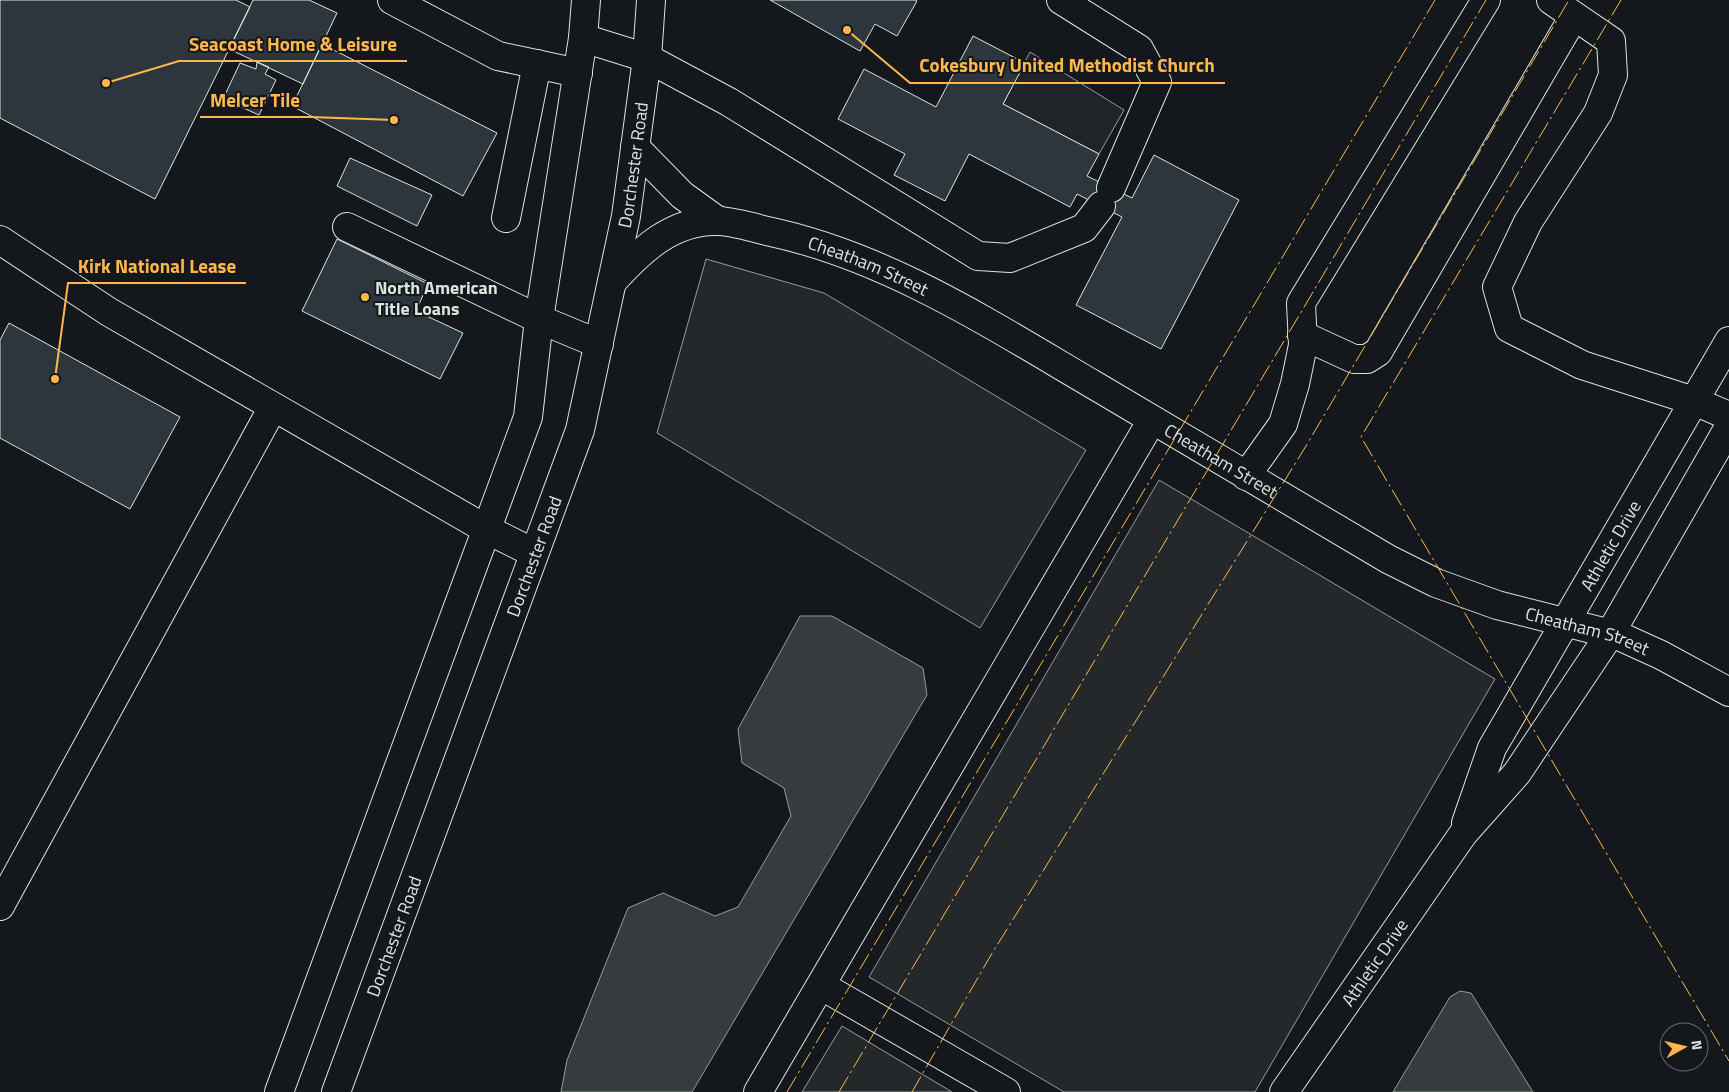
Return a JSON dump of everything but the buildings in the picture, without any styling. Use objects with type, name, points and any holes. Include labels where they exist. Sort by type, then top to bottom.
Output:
[{"type":"street","points":[[392,0],[498,56],[578,73]]},
{"type":"street","points":[[279,1092],[528,417],[539,319],[578,73],[586,0]]},
{"type":"street","name":"Dorchester Road","points":[[336,1092],[580,430],[626,216],[647,58],[651,0]]},
{"type":"street","points":[[583,38],[647,58],[729,102],[978,256],[1010,258],[1084,228],[1106,197],[1156,82],[1139,49],[1061,0]]},
{"type":"street","points":[[1246,476],[1282,424],[1296,384],[1302,335],[1301,303],[1486,0]]},
{"type":"street","points":[[1551,0],[1611,41],[1613,75],[1598,113],[1528,222],[1497,287],[1509,328],[1582,365],[1694,401],[1729,416]]},
{"type":"street","points":[[1302,335],[1354,359],[1367,359],[1378,352],[1574,16]]},
{"type":"street","points":[[506,218],[537,64]]},
{"type":"street","name":"Cheatham Street","points":[[635,147],[682,195],[718,221]]},
{"type":"street","name":"Cheatham Street","points":[[612,282],[639,252],[677,227],[718,221],[794,236],[851,256],[899,276],[971,313],[1388,559],[1436,583],[1497,605],[1610,634],[1661,655],[1729,692]]},
{"type":"street","points":[[347,227],[539,319],[599,344]]},
{"type":"street","points":[[0,240],[109,312],[486,529],[534,553]]},
{"type":"street","name":"Athletic Drive","points":[[1462,834],[1492,748],[1729,341]]},
{"type":"street","points":[[0,906],[274,407]]},
{"type":"street","points":[[758,1092],[822,986],[1152,420]]},
{"type":"street","name":"Athletic Drive","points":[[1284,1092],[1462,834],[1517,772],[1610,634],[1729,427]]},
{"type":"street","points":[[822,986],[1006,1092]]},
{"type":"shaded area","points":[[1030,52],[1124,110],[1099,154],[1003,104]]},
{"type":"shaded area","points":[[706,259],[824,293],[1086,450],[980,628],[657,433]]},
{"type":"shaded area","points":[[1159,480],[1495,679],[1255,1092],[1064,1092],[869,977]]},
{"type":"shaded area","points":[[800,616],[832,616],[923,668],[927,695],[692,1092],[561,1092],[567,1060],[628,908],[663,893],[715,916],[738,907],[791,816],[784,788],[742,763],[738,729]]},
{"type":"shaded area","points":[[1460,991],[1471,993],[1533,1092],[1393,1092],[1450,997]]},
{"type":"shaded area","points":[[842,1026],[952,1092],[802,1092]]},
{"type":"power","points":[[787,1092],[1435,0]]},
{"type":"power","points":[[839,1092],[1486,0]]},
{"type":"power","points":[[912,1092],[991,955],[1306,446],[1569,0]]},
{"type":"power","points":[[1621,0],[1361,437],[1729,1061]]},
{"type":"place","name":"Cokesbury United Methodist Church","points":[[847,30]]},
{"type":"place","name":"Seacoast Home & Leisure","points":[[106,83]]},
{"type":"place","name":"Melcer Tile","points":[[394,120]]},
{"type":"place","name":"North American Title Loans","points":[[365,297]]},
{"type":"place","name":"Kirk National Lease","points":[[55,379]]}]
